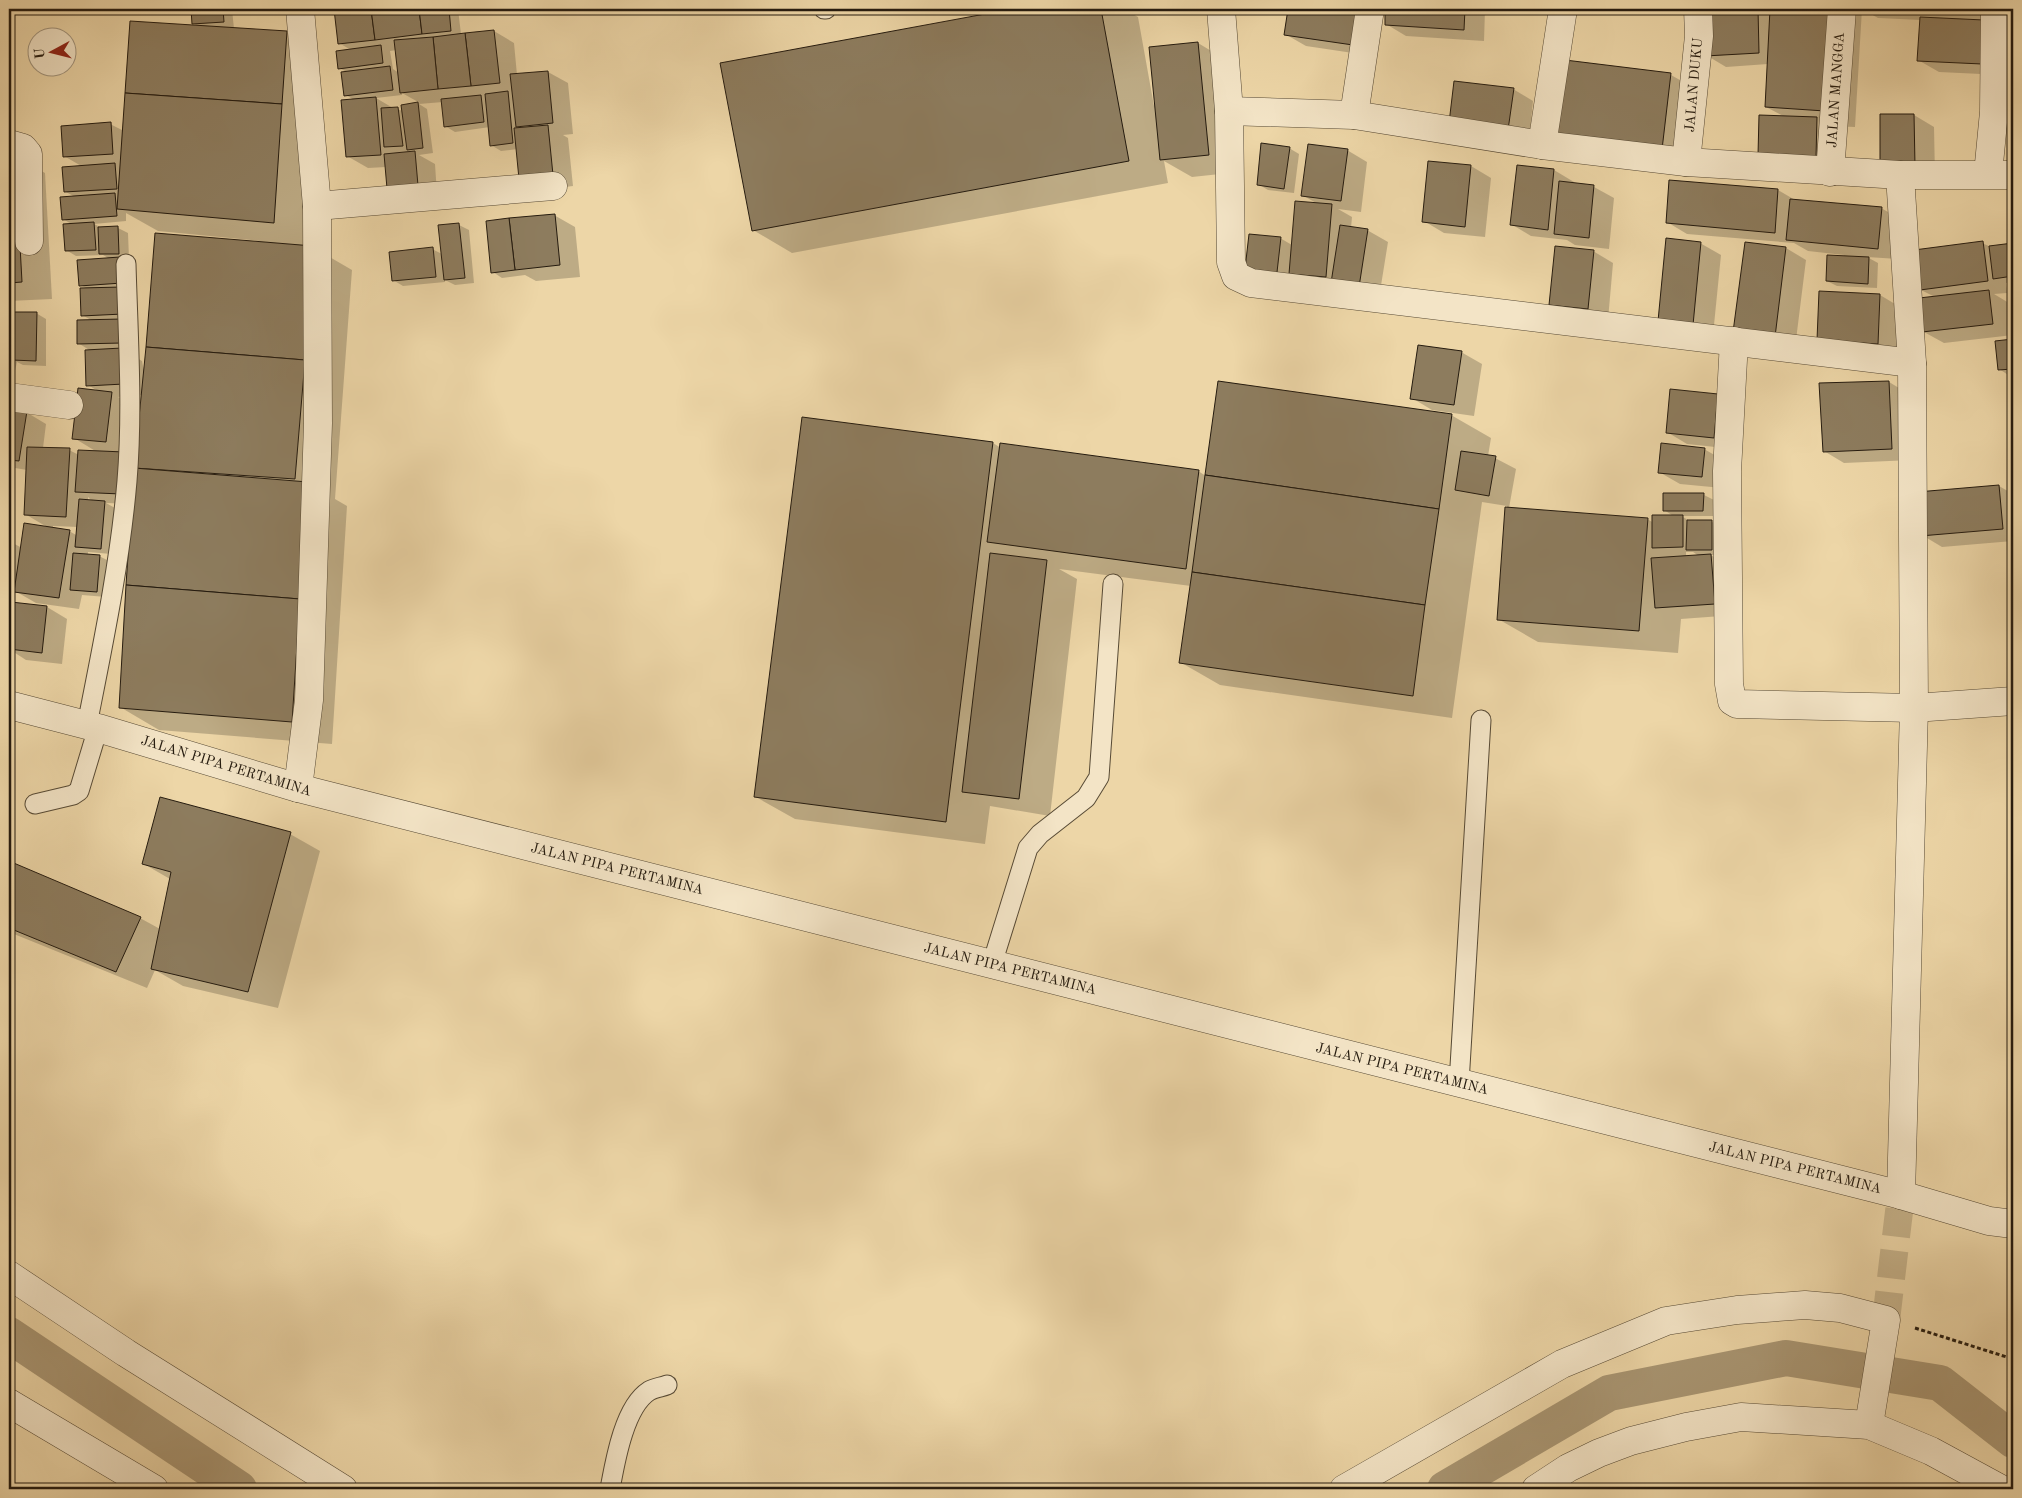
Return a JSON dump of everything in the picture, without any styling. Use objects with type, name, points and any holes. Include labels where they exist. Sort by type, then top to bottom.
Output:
[{"type":"street","points":[[298,788],[309,700],[318,424],[317,206],[300,9]]},
{"type":"street","points":[[1221,9],[1228,111],[1231,262],[1236,276],[1251,282],[1912,363]]},
{"type":"street","points":[[1354,115],[1370,9]]},
{"type":"street","points":[[1542,145],[1563,9]]},
{"type":"street","name":"JALAN DUKU","points":[[1686,162],[1699,36],[1698,9]]},
{"type":"street","name":"JALAN MANGGA","points":[[1830,172],[1842,9]]},
{"type":"street","points":[[1228,111],[1354,115],[1542,145],[1686,162],[1900,175],[2001,175],[1994,112],[1995,9]]},
{"type":"street","points":[[9,144],[23,148],[28,154],[29,241]]},
{"type":"street","points":[[1900,175],[1912,363],[1914,708],[1901,1195]]},
{"type":"street","points":[[317,206],[553,186]]},
{"type":"street","points":[[1734,341],[1727,471],[1729,684],[1732,701],[1737,704],[1914,708],[2013,701]]},
{"type":"street","points":[[9,397],[69,405]]},
{"type":"street","name":"JALAN PIPA PERTAMINA","points":[[9,705],[92,726],[298,788],[1901,1195],[1989,1221],[2013,1224]]},
{"type":"street","points":[[9,1275],[126,1353],[343,1489]]},
{"type":"street","points":[[1344,1489],[1562,1364],[1666,1321],[1737,1310],[1805,1305],[1840,1308],[1885,1329],[1871,1416]]},
{"type":"street","points":[[9,1403],[154,1489]]},
{"type":"street","points":[[1536,1489],[1568,1468],[1599,1453],[1631,1441],[1686,1427],[1741,1417],[1871,1416],[2001,1489]]},
{"type":"lane","points":[[35,804],[73,795],[79,791],[92,726],[118,556],[127,481],[130,417],[126,264]]},
{"type":"lane","points":[[992,964],[1028,848],[1040,834],[1086,798],[1099,777],[1113,584]]},
{"type":"lane","points":[[1460,1083],[1481,720]]},
{"type":"lane","points":[[610,1489],[627,1420],[636,1405],[649,1392],[667,1385]]},
{"type":"path","points":[[1885,1329],[1934,1332],[2013,1359]]},
{"type":"building","points":[[191,9],[223,9],[224,22],[192,24]]},
{"type":"building","points":[[334,9],[371,9],[375,40],[338,44]]},
{"type":"building","points":[[371,9],[419,9],[422,34],[375,40]]},
{"type":"building","points":[[419,9],[449,9],[451,31],[422,34]]},
{"type":"building","points":[[1012,9],[1101,9],[1129,161],[752,231],[720,63]]},
{"type":"building","points":[[1288,9],[1359,9],[1353,45],[1284,35]]},
{"type":"building","points":[[1385,9],[1465,9],[1464,30],[1385,25]]},
{"type":"building","points":[[1702,9],[1758,9],[1759,53],[1705,56]]},
{"type":"building","points":[[1770,9],[1831,9],[1825,111],[1765,107]]},
{"type":"building","points":[[1901,9],[1983,9],[1983,12]]},
{"type":"building","points":[[1920,17],[1984,20],[1982,64],[1917,61]]},
{"type":"building","points":[[130,21],[287,31],[282,104],[125,93]]},
{"type":"building","points":[[494,30],[500,83],[471,86],[465,33]]},
{"type":"building","points":[[465,33],[471,86],[438,89],[433,37]]},
{"type":"building","points":[[433,37],[438,89],[400,93],[394,40]]},
{"type":"building","points":[[1198,42],[1209,155],[1160,160],[1149,47]]},
{"type":"building","points":[[381,45],[383,63],[338,69],[336,51]]},
{"type":"building","points":[[2010,47],[2013,47],[2013,121]]},
{"type":"building","points":[[1565,60],[1671,73],[1661,158],[1554,143]]},
{"type":"building","points":[[390,66],[393,90],[344,96],[341,72]]},
{"type":"building","points":[[548,71],[553,123],[516,127],[510,74]]},
{"type":"building","points":[[1454,81],[1514,88],[1508,130],[1449,123]]},
{"type":"building","points":[[508,91],[513,143],[490,146],[485,94]]},
{"type":"building","points":[[125,93],[282,104],[274,223],[117,209]]},
{"type":"building","points":[[481,95],[484,122],[444,127],[441,99]]},
{"type":"building","points":[[376,97],[381,155],[346,157],[341,100]]},
{"type":"building","points":[[418,102],[423,148],[407,150],[401,105]]},
{"type":"building","points":[[398,107],[403,146],[384,147],[381,108]]},
{"type":"building","points":[[1880,114],[1914,114],[1915,166],[1880,167]]},
{"type":"building","points":[[1759,115],[1817,117],[1816,157],[1758,155]]},
{"type":"building","points":[[111,122],[113,154],[63,157],[61,126]]},
{"type":"building","points":[[548,125],[553,175],[519,179],[514,128]]},
{"type":"building","points":[[1261,143],[1290,147],[1284,189],[1257,185]]},
{"type":"building","points":[[1308,144],[1348,149],[1341,201],[1301,196]]},
{"type":"building","points":[[415,151],[419,197],[388,200],[384,154]]},
{"type":"building","points":[[15,154],[22,282],[9,283],[9,155]]},
{"type":"building","points":[[1428,161],[1471,165],[1465,227],[1422,222]]},
{"type":"building","points":[[115,163],[117,189],[64,192],[62,167]]},
{"type":"building","points":[[1517,165],[1554,169],[1548,230],[1510,225]]},
{"type":"building","points":[[1669,180],[1778,189],[1775,233],[1666,223]]},
{"type":"building","points":[[1559,181],[1594,185],[1589,238],[1554,234]]},
{"type":"building","points":[[115,193],[117,216],[62,220],[60,197]]},
{"type":"building","points":[[1790,199],[1882,207],[1878,249],[1786,240]]},
{"type":"building","points":[[1295,201],[1332,204],[1326,277],[1289,274]]},
{"type":"building","points":[[555,214],[560,265],[515,270],[509,218]]},
{"type":"building","points":[[509,218],[515,270],[491,273],[486,221]]},
{"type":"building","points":[[94,222],[96,250],[65,251],[63,224]]},
{"type":"building","points":[[459,223],[465,278],[444,280],[438,225]]},
{"type":"building","points":[[1340,225],[1368,229],[1359,287],[1331,283]]},
{"type":"building","points":[[118,226],[119,254],[99,254],[98,227]]},
{"type":"building","points":[[155,233],[313,246],[305,360],[146,347]]},
{"type":"building","points":[[1249,234],[1281,237],[1276,281],[1244,278]]},
{"type":"building","points":[[1666,238],[1701,242],[1693,325],[1658,321]]},
{"type":"building","points":[[1983,241],[1988,281],[1920,290],[1914,250]]},
{"type":"building","points":[[1745,242],[1786,247],[1775,337],[1733,332]]},
{"type":"building","points":[[2013,243],[2013,276],[1993,279],[1989,246]]},
{"type":"building","points":[[1555,246],[1594,250],[1588,309],[1549,305]]},
{"type":"building","points":[[433,247],[436,277],[392,281],[389,252]]},
{"type":"building","points":[[1827,255],[1869,257],[1868,284],[1826,281]]},
{"type":"building","points":[[120,257],[122,283],[79,286],[77,260]]},
{"type":"building","points":[[122,287],[123,314],[81,316],[80,288]]},
{"type":"building","points":[[1989,290],[1993,324],[1922,332],[1919,298]]},
{"type":"building","points":[[1819,291],[1880,294],[1878,344],[1817,340]]},
{"type":"building","points":[[12,312],[37,312],[36,361],[12,360]]},
{"type":"building","points":[[122,319],[122,343],[77,344],[77,320]]},
{"type":"building","points":[[9,332],[12,332],[9,348]]},
{"type":"building","points":[[2013,339],[2013,369],[1998,370],[1995,341]]},
{"type":"building","points":[[1418,345],[1462,351],[1454,405],[1410,399]]},
{"type":"building","points":[[146,347],[305,360],[295,479],[134,468]]},
{"type":"building","points":[[122,348],[124,384],[86,386],[85,350]]},
{"type":"building","points":[[1218,381],[1452,414],[1439,509],[1205,475]]},
{"type":"building","points":[[1889,381],[1892,449],[1823,452],[1819,383]]},
{"type":"building","points":[[78,388],[112,392],[106,442],[72,439]]},
{"type":"building","points":[[1670,389],[1718,394],[1714,438],[1666,433]]},
{"type":"building","points":[[9,408],[27,411],[19,461],[9,460]]},
{"type":"building","points":[[802,417],[993,442],[946,822],[754,797]]},
{"type":"building","points":[[1000,443],[1199,470],[1186,569],[987,542]]},
{"type":"building","points":[[1661,443],[1705,448],[1702,477],[1658,473]]},
{"type":"building","points":[[27,447],[70,448],[66,517],[24,515]]},
{"type":"building","points":[[78,450],[124,452],[121,494],[75,492]]},
{"type":"building","points":[[1461,451],[1496,456],[1489,496],[1455,490]]},
{"type":"building","points":[[134,468],[308,482],[300,599],[126,585]]},
{"type":"building","points":[[1205,475],[1439,509],[1425,605],[1192,572]]},
{"type":"building","points":[[1999,485],[2003,529],[1920,536],[1917,492]]},
{"type":"building","points":[[1663,493],[1704,493],[1703,511],[1663,511]]},
{"type":"building","points":[[79,499],[105,501],[101,549],[75,547]]},
{"type":"building","points":[[1505,507],[1648,518],[1639,631],[1497,620]]},
{"type":"building","points":[[1652,515],[1683,515],[1683,547],[1652,548]]},
{"type":"building","points":[[1687,520],[1712,520],[1712,550],[1686,550]]},
{"type":"building","points":[[24,523],[70,530],[59,598],[14,592]]},
{"type":"building","points":[[73,553],[100,555],[97,592],[70,590]]},
{"type":"building","points":[[990,553],[1047,560],[1019,799],[962,792]]},
{"type":"building","points":[[1711,554],[1715,604],[1655,608],[1651,558]]},
{"type":"building","points":[[1192,572],[1425,605],[1413,696],[1179,663]]},
{"type":"building","points":[[126,585],[300,599],[292,722],[119,708]]},
{"type":"building","points":[[11,602],[47,606],[42,653],[9,649]]},
{"type":"building","points":[[160,797],[291,832],[248,992],[151,969],[171,872],[142,864]]},
{"type":"building","points":[[9,861],[141,917],[116,972],[9,928]]},
{"type":"waterway","points":[[9,1335],[239,1489]]},
{"type":"waterway","points":[[1445,1489],[1609,1393],[1786,1358],[1940,1383],[2013,1440]]},
{"type":"tunnel","points":[[1886,1320],[1901,1195]]}]
